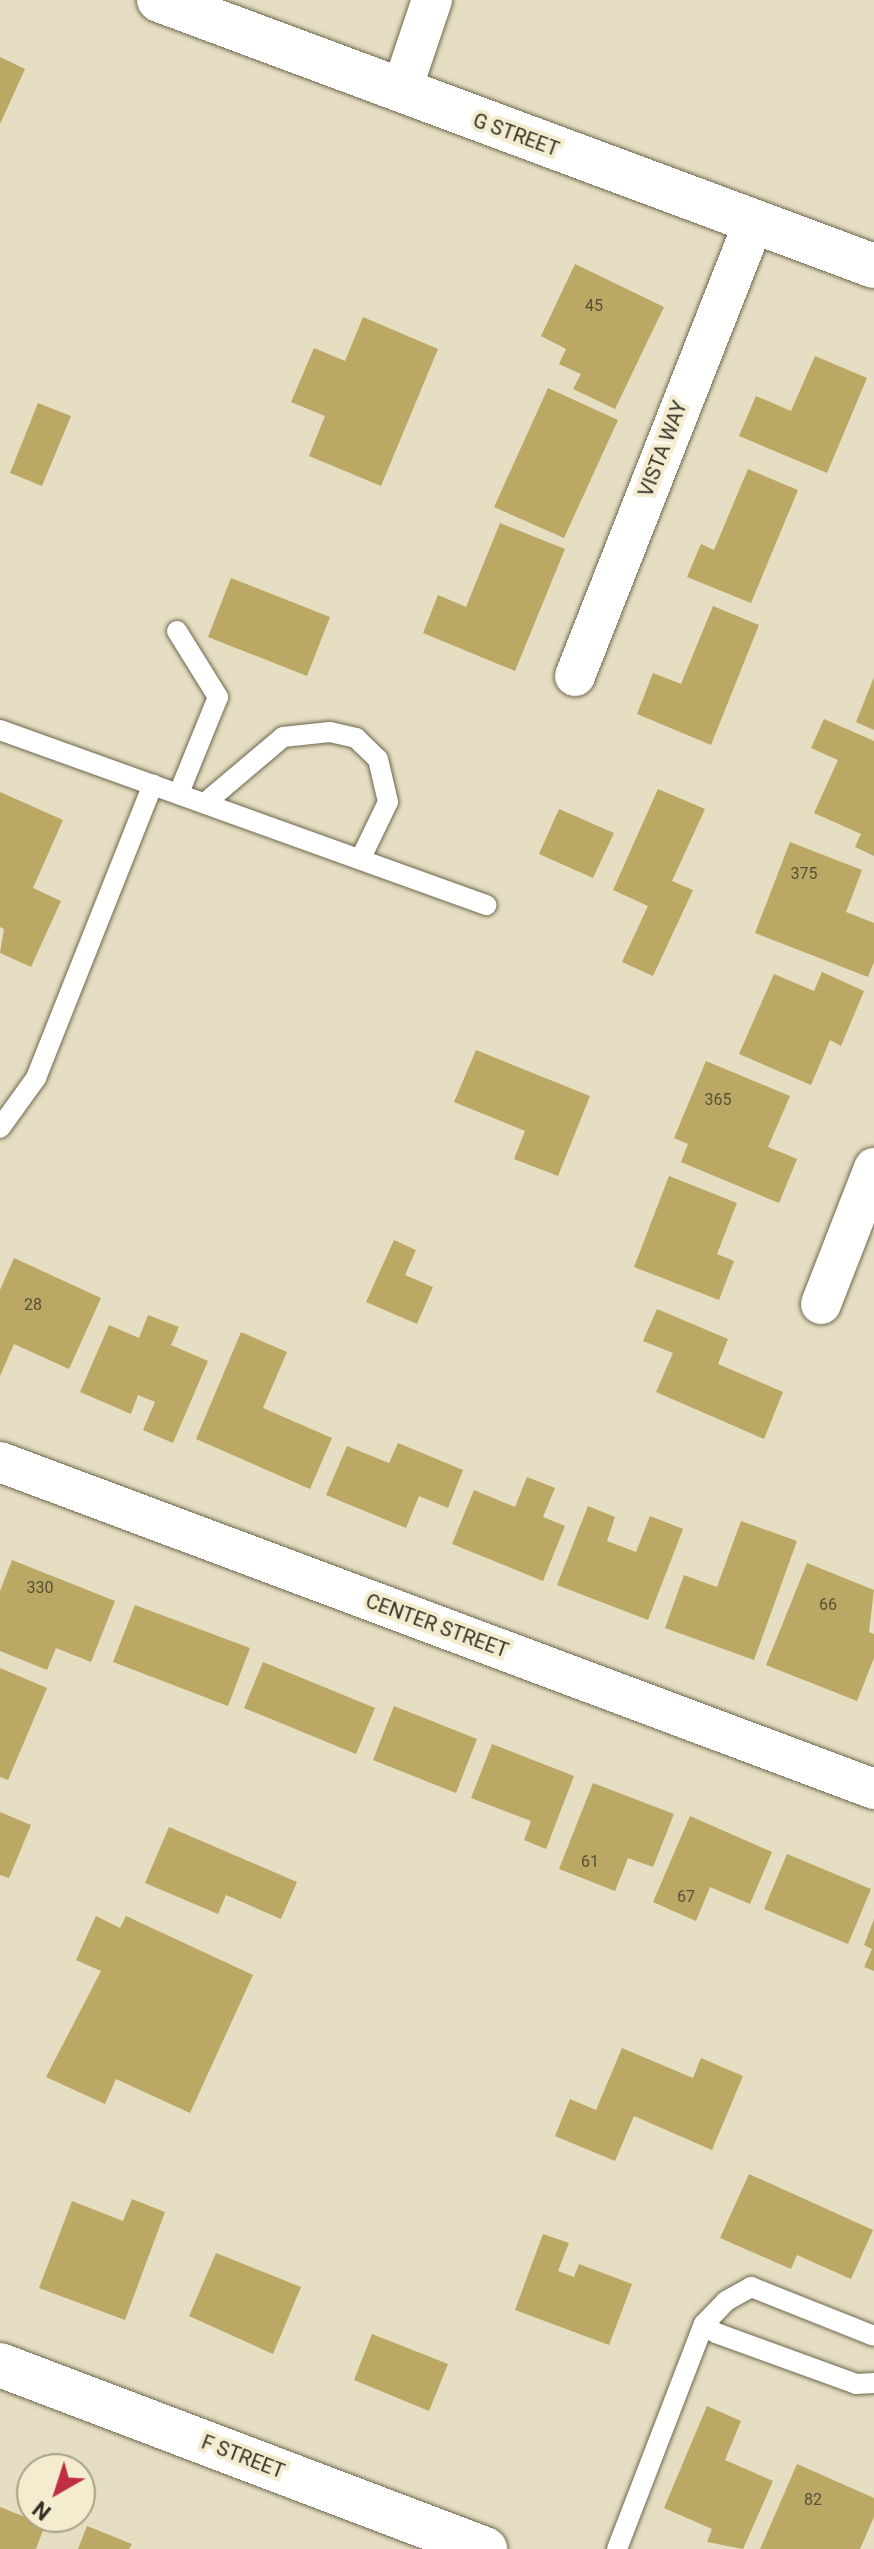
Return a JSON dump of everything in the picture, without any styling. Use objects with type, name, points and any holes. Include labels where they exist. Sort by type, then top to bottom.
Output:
[{"type":"street","name":"G STREET","points":[[159,0],[874,266]]},
{"type":"street","points":[[401,92],[432,0]]},
{"type":"street","name":"VISTA WAY","points":[[575,676],[753,223]]},
{"type":"street","points":[[821,1304],[874,1168]]},
{"type":"street","name":"CENTER STREET","points":[[0,1462],[874,1789]]},
{"type":"street","name":"F STREET","points":[[0,2365],[485,2549]]},
{"type":"lane","points":[[177,631],[218,697],[179,793]]},
{"type":"lane","points":[[0,730],[486,905]]},
{"type":"lane","points":[[205,803],[283,737],[330,732],[356,738],[378,759],[388,802],[360,860]]},
{"type":"lane","points":[[0,1128],[36,1078],[153,784]]},
{"type":"lane","points":[[617,2549],[704,2324],[751,2287],[874,2336]]},
{"type":"lane","points":[[704,2324],[716,2333],[856,2384],[874,2383]]},
{"type":"building","points":[[0,57],[25,69],[0,124]]},
{"type":"building","points":[[575,264],[664,307],[615,409],[573,389],[581,374],[559,364],[566,349],[541,336]]},
{"type":"building","points":[[363,317],[438,349],[381,486],[309,456],[325,416],[291,402],[314,348],[345,361]]},
{"type":"building","points":[[815,356],[867,378],[827,473],[739,436],[756,396],[791,411]]},
{"type":"building","points":[[548,388],[618,420],[564,538],[494,507]]},
{"type":"building","points":[[38,403],[71,416],[42,486],[10,473]]},
{"type":"building","points":[[748,469],[798,490],[751,603],[687,577],[701,544],[714,550]]},
{"type":"building","points":[[500,523],[565,549],[515,671],[423,633],[438,595],[466,607]]},
{"type":"building","points":[[231,578],[330,617],[307,676],[208,637]]},
{"type":"building","points":[[713,606],[759,625],[711,745],[637,714],[653,673],[681,684]]},
{"type":"building","points":[[874,677],[874,730],[856,722]]},
{"type":"building","points":[[824,719],[874,741],[874,856],[855,847],[861,834],[814,813],[838,760],[811,748]]},
{"type":"building","points":[[658,789],[705,809],[672,881],[693,890],[653,976],[622,962],[648,906],[613,890]]},
{"type":"building","points":[[0,792],[63,820],[33,888],[61,901],[31,967],[0,953],[4,929],[0,927]]},
{"type":"building","points":[[559,809],[614,833],[593,878],[539,854]]},
{"type":"building","points":[[790,842],[862,870],[846,912],[874,923],[874,962],[868,977],[755,933]]},
{"type":"building","points":[[822,972],[864,991],[841,1046],[830,1040],[811,1085],[739,1054],[774,974],[814,991]]},
{"type":"building","points":[[476,1050],[590,1096],[558,1176],[514,1159],[525,1131],[454,1102]]},
{"type":"building","points":[[706,1061],[790,1096],[768,1147],[797,1159],[779,1203],[681,1162],[688,1144],[674,1138]]},
{"type":"building","points":[[669,1176],[737,1203],[717,1254],[734,1261],[719,1300],[634,1267]]},
{"type":"building","points":[[394,1240],[416,1250],[405,1275],[433,1287],[417,1324],[366,1302]]},
{"type":"building","points":[[14,1258],[101,1298],[69,1369],[14,1344],[0,1376],[0,1290]]},
{"type":"building","points":[[657,1309],[728,1339],[718,1364],[783,1392],[764,1439],[656,1392],[673,1353],[643,1341]]},
{"type":"building","points":[[148,1315],[179,1327],[171,1345],[208,1361],[173,1443],[143,1430],[155,1402],[138,1395],[131,1414],[80,1392],[109,1325],[139,1338]]},
{"type":"building","points":[[241,1332],[287,1352],[263,1408],[332,1438],[310,1489],[196,1439]]},
{"type":"building","points":[[398,1443],[463,1470],[448,1508],[419,1496],[406,1528],[326,1495],[347,1446],[389,1463]]},
{"type":"building","points":[[527,1477],[555,1488],[543,1517],[565,1526],[543,1581],[452,1544],[474,1490],[515,1507]]},
{"type":"building","points":[[588,1506],[615,1517],[607,1541],[636,1552],[650,1516],[683,1529],[648,1620],[557,1585]]},
{"type":"building","points":[[741,1521],[797,1541],[754,1660],[665,1628],[684,1575],[717,1587]]},
{"type":"building","points":[[12,1560],[115,1601],[91,1662],[56,1648],[47,1670],[0,1651],[0,1591]]},
{"type":"building","points":[[807,1563],[874,1590],[869,1632],[874,1634],[874,1658],[857,1701],[766,1665]]},
{"type":"building","points":[[135,1605],[250,1648],[228,1706],[113,1662]]},
{"type":"building","points":[[263,1662],[375,1708],[356,1754],[244,1708]]},
{"type":"building","points":[[0,1668],[47,1688],[8,1780],[0,1777]]},
{"type":"building","points":[[394,1706],[477,1739],[456,1793],[373,1760]]},
{"type":"building","points":[[492,1744],[574,1776],[546,1849],[524,1840],[531,1821],[471,1798]]},
{"type":"building","points":[[593,1783],[674,1814],[653,1867],[628,1858],[615,1891],[559,1869]]},
{"type":"building","points":[[0,1812],[31,1825],[9,1878],[0,1875]]},
{"type":"building","points":[[690,1816],[772,1852],[750,1904],[710,1887],[696,1921],[653,1902]]},
{"type":"building","points":[[169,1827],[297,1882],[281,1919],[226,1895],[218,1914],[145,1883]]},
{"type":"building","points":[[787,1854],[871,1889],[848,1944],[764,1909]]},
{"type":"building","points":[[96,1916],[120,1928],[126,1916],[253,1975],[190,2113],[116,2079],[105,2104],[46,2077],[101,1971],[76,1960]]},
{"type":"building","points":[[874,1919],[874,1971],[864,1967],[872,1949],[864,1945]]},
{"type":"building","points":[[622,2048],[693,2078],[701,2058],[743,2076],[712,2150],[634,2116],[615,2161],[555,2136],[570,2099],[596,2110]]},
{"type":"building","points":[[749,2174],[873,2230],[851,2279],[797,2255],[791,2269],[720,2238]]},
{"type":"building","points":[[132,2199],[165,2212],[125,2320],[39,2288],[72,2201],[123,2221]]},
{"type":"building","points":[[543,2234],[569,2243],[558,2271],[574,2277],[579,2264],[632,2284],[609,2345],[515,2310]]},
{"type":"building","points":[[216,2253],[301,2287],[273,2354],[189,2316]]},
{"type":"building","points":[[372,2334],[448,2364],[429,2411],[354,2380]]},
{"type":"building","points":[[707,2406],[741,2421],[725,2460],[773,2481],[743,2549],[707,2542],[712,2529],[664,2508]]},
{"type":"building","points":[[797,2464],[874,2498],[874,2517],[860,2549],[760,2549]]},
{"type":"building","points":[[0,2507],[16,2513],[16,2533],[42,2533],[36,2549],[0,2549]]},
{"type":"building","points":[[96,2530],[132,2544],[129,2549],[78,2549],[84,2533],[96,2533]]}]
